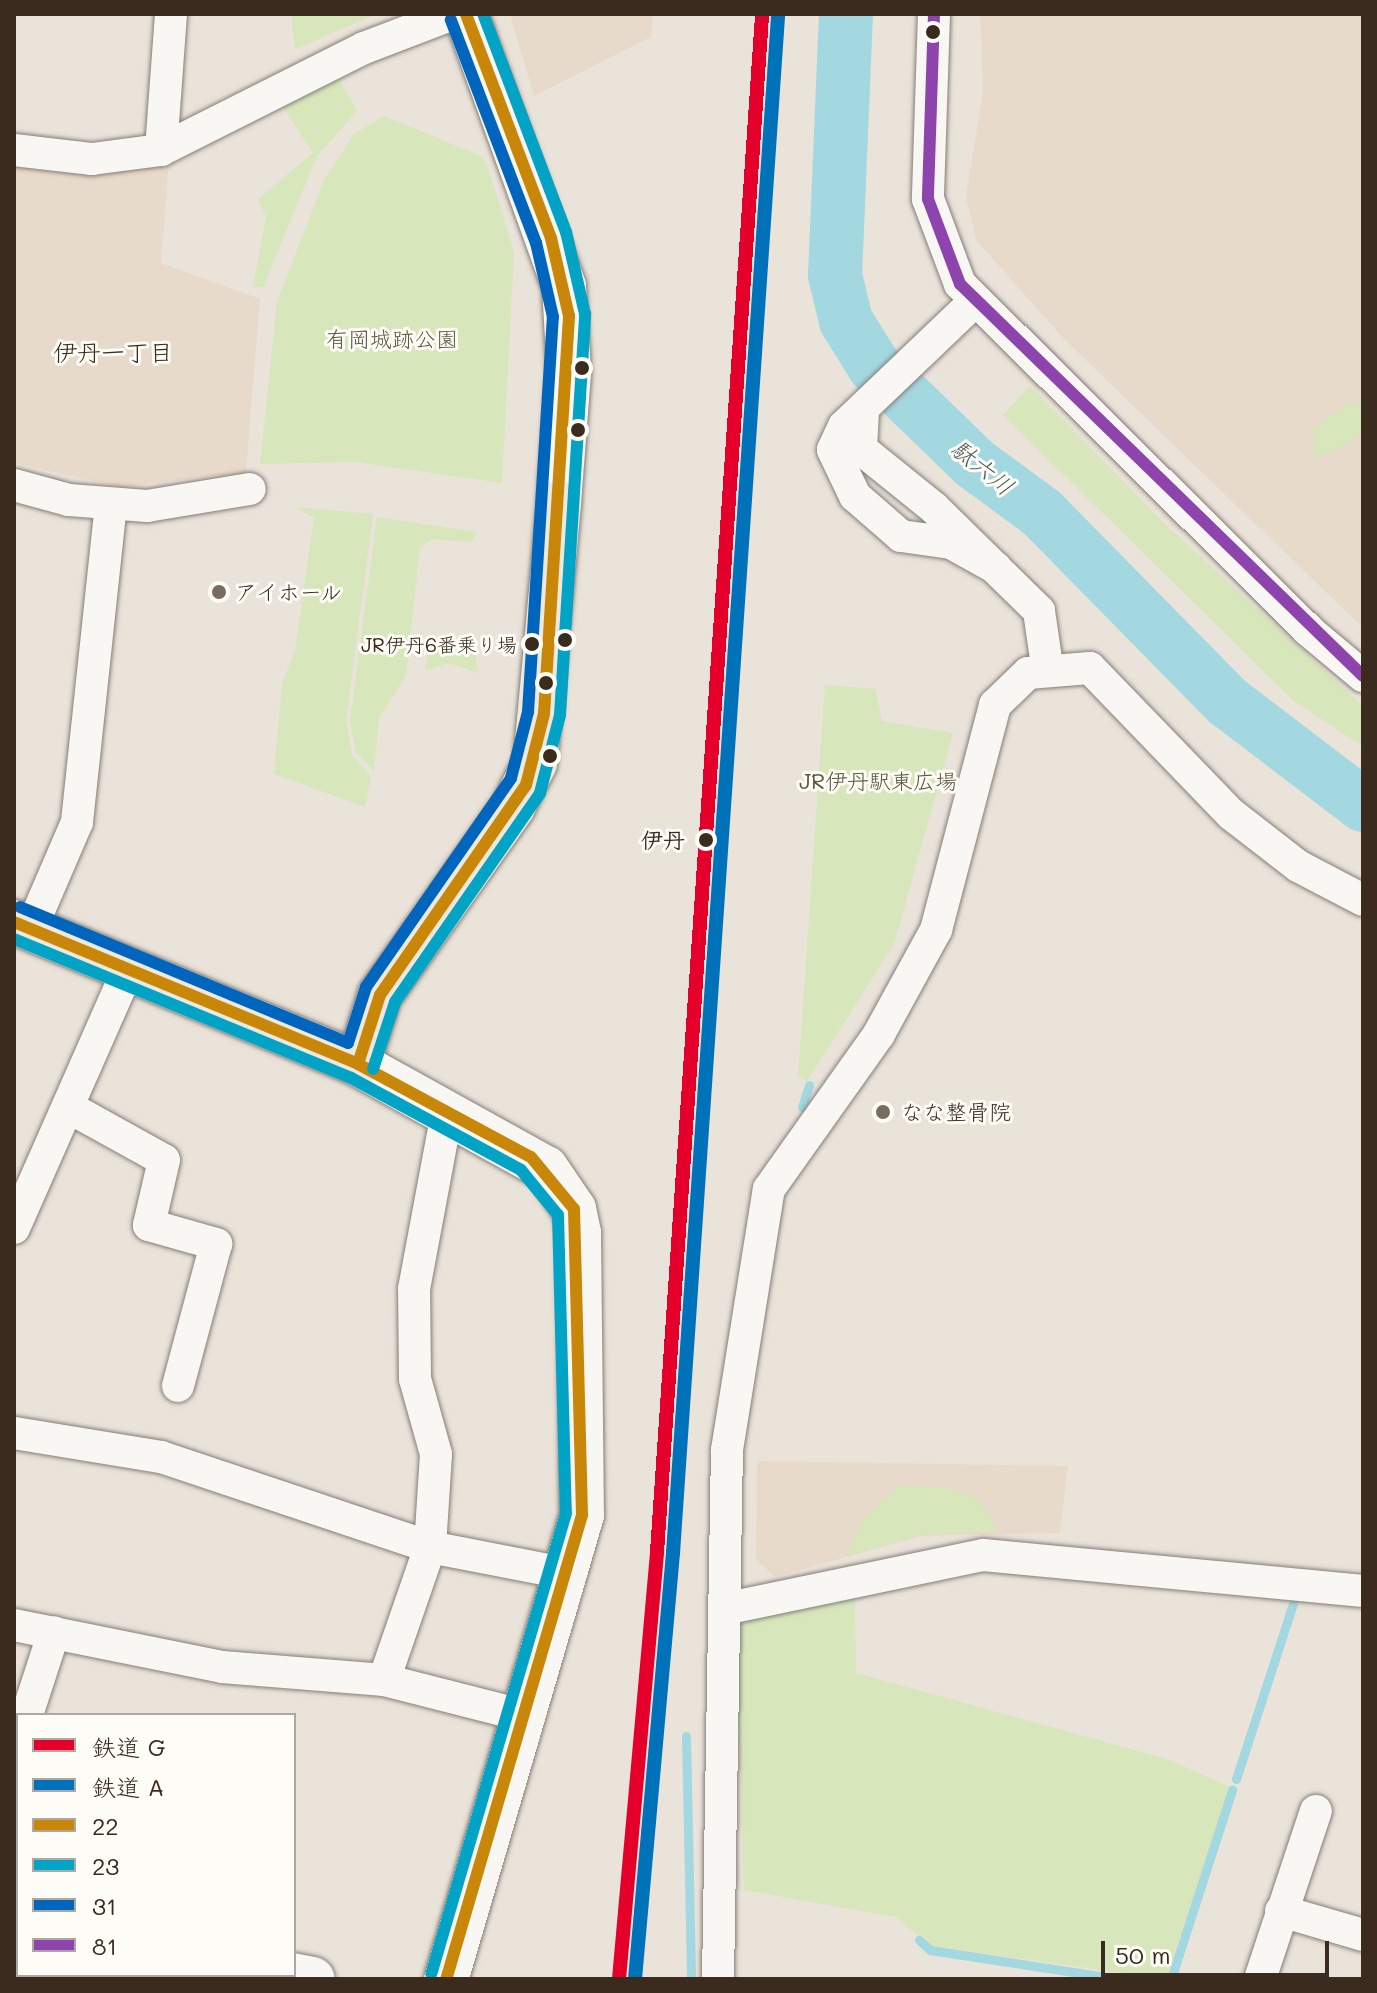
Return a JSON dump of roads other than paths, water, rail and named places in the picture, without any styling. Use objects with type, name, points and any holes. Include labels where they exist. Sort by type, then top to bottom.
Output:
[{"type":"main road","points":[[22,925],[127,972],[358,1064],[380,995],[513,807],[535,763],[559,503]]},
{"type":"street","points":[[161,150],[171,14]]},
{"type":"street","points":[[14,150],[92,159],[161,150],[364,48],[453,14]]},
{"type":"street","points":[[466,14],[564,286],[569,373],[559,503]]},
{"type":"street","points":[[934,14],[928,199],[950,266],[975,301],[1308,630],[1363,676]]},
{"type":"street","points":[[975,301],[863,411],[833,450],[855,496],[901,536],[951,543],[996,568]]},
{"type":"street","points":[[863,411],[861,449],[918,493],[1039,611],[1047,666]]},
{"type":"street","points":[[855,496],[855,472],[882,464]]},
{"type":"street","points":[[14,485],[111,506],[183,504],[250,489]]},
{"type":"street","points":[[878,517],[905,525],[915,519],[918,493]]},
{"type":"street","points":[[22,925],[77,822],[111,506]]},
{"type":"street","points":[[718,1979],[727,1450],[769,1189],[908,987],[943,912],[995,705],[1028,673],[1047,666],[1090,668],[1231,814],[1298,866],[1363,900]]},
{"type":"street","points":[[14,1228],[70,1108],[127,972]]},
{"type":"street","points":[[358,1064],[546,1168],[574,1209],[583,1487],[569,1574],[521,1715],[446,1979]]},
{"type":"street","points":[[70,1108],[164,1160],[149,1225],[216,1244],[178,1386]]},
{"type":"street","points":[[384,1680],[430,1547],[436,1454],[415,1379],[414,1289],[447,1112]]},
{"type":"street","points":[[14,1433],[161,1457],[430,1547],[569,1574]]},
{"type":"street","points":[[724,1609],[983,1555],[1363,1591]]},
{"type":"street","points":[[14,1625],[222,1667],[384,1680],[521,1715]]},
{"type":"street","points":[[28,1713],[54,1632]]},
{"type":"street","points":[[1260,1979],[1316,1811]]},
{"type":"street","points":[[1281,1911],[1363,1935]]},
{"type":"waterway","name":"駄六川","points":[[846,14],[835,275],[846,321],[874,366],[974,463],[1042,513],[1228,702],[1363,805]]},
{"type":"waterway","points":[[802,1107],[809,1085]]},
{"type":"waterway","points":[[1236,1779],[1296,1594]]},
{"type":"waterway","points":[[686,1736],[691,1979]]},
{"type":"waterway","points":[[1171,1979],[1232,1790]]},
{"type":"waterway","points":[[919,1940],[930,1950],[1119,1979]]},
{"type":"rail line","name":"G","points":[[619,1979],[657,1552],[762,14]]},
{"type":"rail line","name":"A","points":[[635,1979],[673,1553],[778,15]]},
{"type":"place","name":"アイホール","points":[[219,592]]},
{"type":"place","name":"JR伊丹6番乗り場","points":[[532,644]]},
{"type":"place","name":"伊丹","points":[[706,840]]},
{"type":"place","name":"なな整骨院","points":[[883,1112]]},
{"type":"district","name":"伊丹一丁目","points":[[113,352]]},
{"type":"park label","name":"有岡城跡公園","points":[[392,339]]},
{"type":"park label","name":"JR伊丹駅東広場","points":[[878,781]]}]
